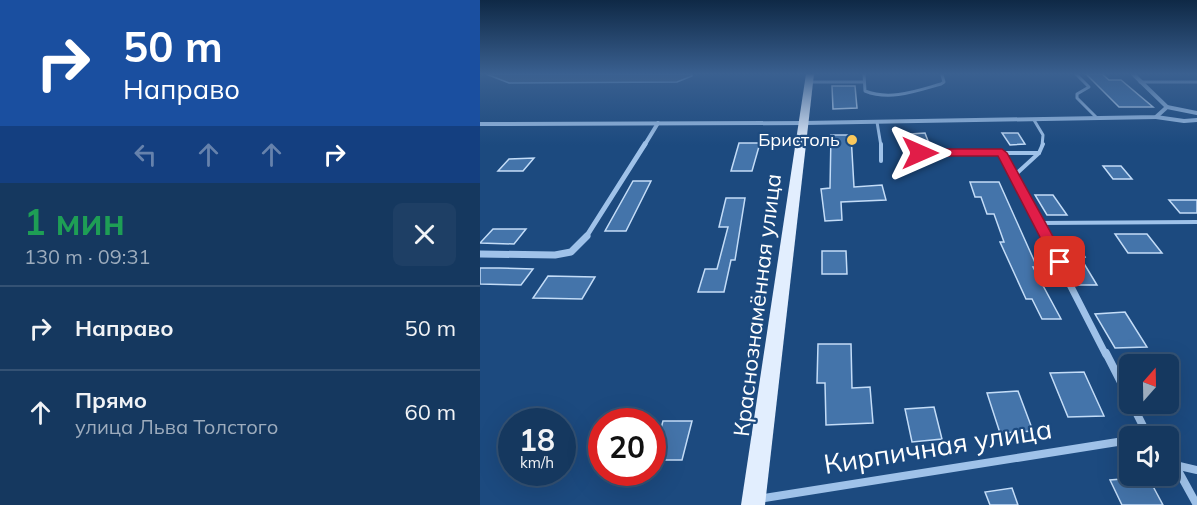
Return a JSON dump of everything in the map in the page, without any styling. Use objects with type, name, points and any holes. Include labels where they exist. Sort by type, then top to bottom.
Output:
[{"type":"main road","name":"Краснознамённая улица","points":[[754,502],[807,98]]},
{"type":"street","points":[[480,124],[804,123],[1156,117],[1184,121],[1197,120],[1195,113],[1167,107],[1157,98]]},
{"type":"street","points":[[1156,117],[1167,107]]},
{"type":"street","points":[[480,254],[555,255],[571,252],[582,242],[658,123]]},
{"type":"street","points":[[1002,153],[1119,379]]},
{"type":"street","name":"Кирпичная улица","points":[[754,502],[1119,442]]},
{"type":"street","points":[[1179,464],[1197,470]]},
{"type":"street","points":[[1179,473],[1197,505]]},
{"type":"lane","points":[[1077,98],[1097,118]]},
{"type":"lane","points":[[1015,175],[1039,153],[1044,144],[1045,137],[1034,120]]},
{"type":"lane","points":[[877,122],[881,161]]},
{"type":"lane","points":[[920,153],[1039,153]]},
{"type":"lane","points":[[1040,223],[1197,222]]},
{"type":"building","points":[[833,98],[856,98],[857,108],[833,109]]},
{"type":"building","points":[[1110,98],[1142,98],[1153,107],[1119,107]]},
{"type":"building","points":[[925,133],[930,146],[913,146],[910,134]]},
{"type":"building","points":[[1002,133],[1018,133],[1025,144],[1010,145]]},
{"type":"building","points":[[831,135],[851,135],[854,187],[882,185],[886,200],[841,202],[842,220],[825,221],[821,189],[830,188]]},
{"type":"building","points":[[739,143],[760,143],[752,171],[731,171]]},
{"type":"building","points":[[534,158],[523,171],[498,171],[509,159]]},
{"type":"building","points":[[1103,166],[1121,166],[1132,179],[1113,179]]},
{"type":"building","points":[[633,181],[651,181],[626,231],[605,231]]},
{"type":"building","points":[[970,182],[999,182],[1037,267],[1033,267],[1061,319],[1042,319],[1032,299],[1026,299],[1000,242],[1004,242],[994,214],[987,214],[981,197],[975,197]]},
{"type":"building","points":[[1035,195],[1053,195],[1067,215],[1047,215]]},
{"type":"building","points":[[726,198],[745,198],[735,260],[731,260],[724,292],[698,292],[705,269],[717,269],[728,227],[719,227]]},
{"type":"building","points":[[1169,200],[1197,200],[1197,213],[1180,213]]},
{"type":"building","points":[[493,229],[526,229],[514,244],[480,243]]},
{"type":"building","points":[[1115,234],[1147,234],[1162,253],[1128,253]]},
{"type":"building","points":[[1056,239],[1075,239],[1085,257],[1080,257],[1097,285],[1077,285]]},
{"type":"building","points":[[822,251],[846,251],[847,274],[822,274]]},
{"type":"building","points":[[480,268],[533,269],[521,285],[480,284]]},
{"type":"building","points":[[548,276],[595,277],[582,299],[533,298]]},
{"type":"building","points":[[1125,312],[1147,347],[1115,348],[1095,314]]},
{"type":"building","points":[[818,344],[851,344],[852,388],[870,387],[873,423],[826,425],[825,383],[817,383]]},
{"type":"building","points":[[1084,372],[1104,416],[1068,417],[1050,373]]},
{"type":"building","points":[[1018,391],[1033,431],[1000,433],[987,393]]},
{"type":"building","points":[[934,407],[942,439],[912,442],[905,409]]},
{"type":"building","points":[[666,421],[692,421],[682,460],[666,460]]},
{"type":"building","points":[[1119,479],[1119,486],[1153,486],[1163,505],[1122,505],[1110,480]]},
{"type":"building","points":[[1012,488],[1018,505],[990,505],[985,492]]},
{"type":"place","name":"Бристоль","points":[[852,140]]},
{"type":"route","points":[[920,153],[1002,153],[1060,262]]}]
